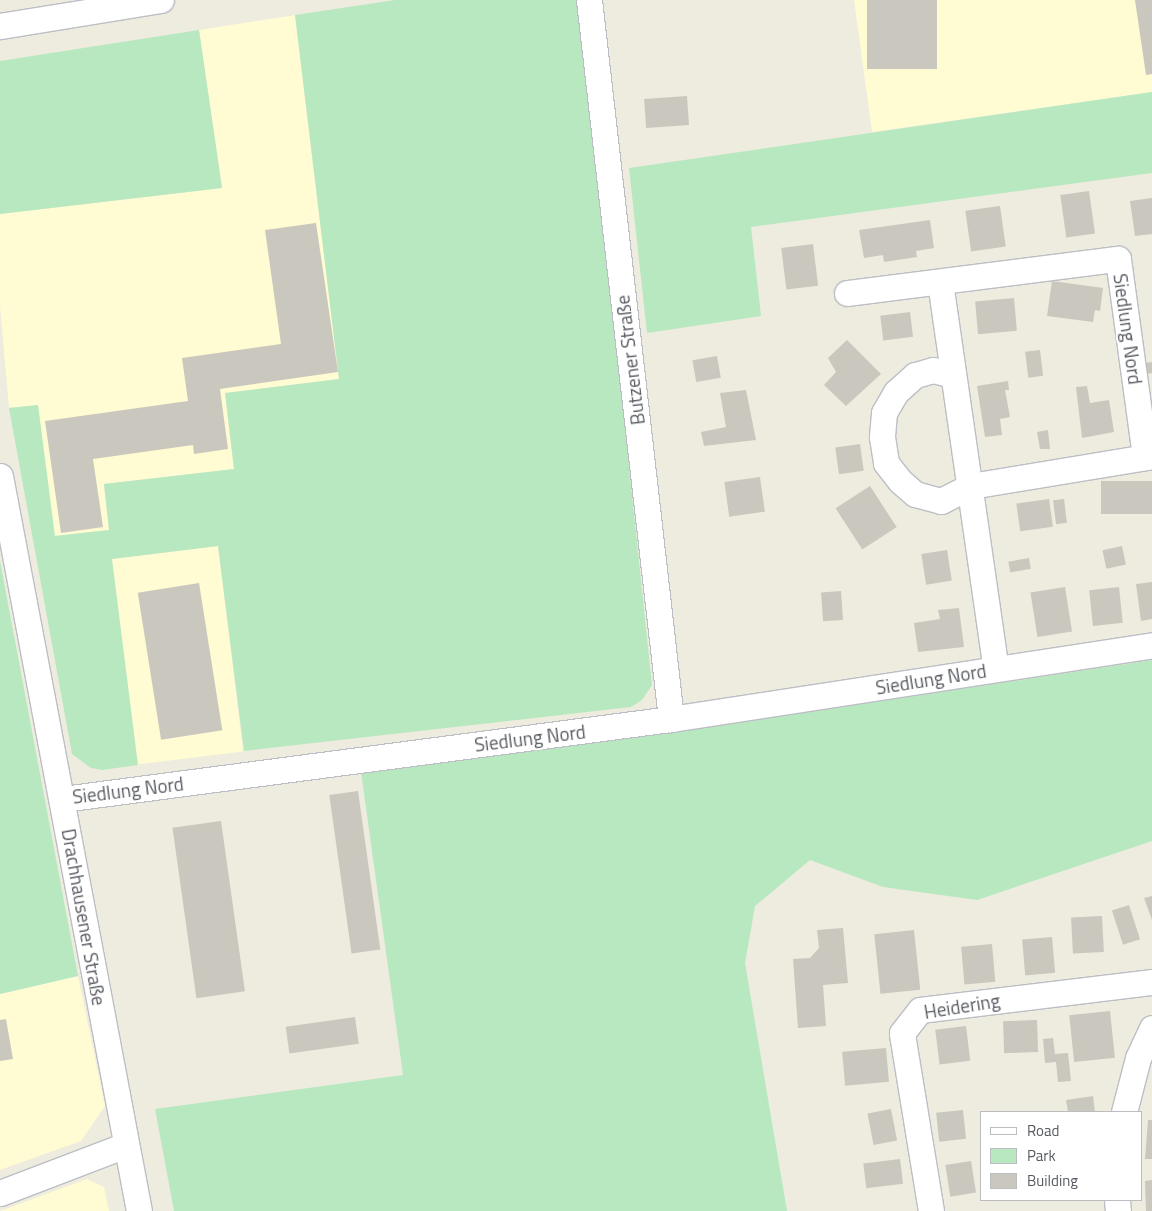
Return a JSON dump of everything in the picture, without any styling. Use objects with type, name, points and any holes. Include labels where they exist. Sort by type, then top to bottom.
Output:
[{"type":"street","points":[[0,26],[161,0]]},
{"type":"street","name":"Butzener Straße","points":[[589,0],[671,719]]},
{"type":"street","name":"Siedlung Nord","points":[[846,293],[1118,259],[1148,457],[971,486],[941,501],[916,494],[900,481],[886,463],[882,437],[884,413],[896,392],[915,375],[933,370],[953,376]]},
{"type":"street","name":"Siedlung Nord","points":[[940,282],[996,669]]},
{"type":"street","name":"Drachhausener Straße","points":[[0,476],[63,798],[139,1211]]},
{"type":"street","name":"Siedlung Nord","points":[[63,798],[671,719],[1152,646]]},
{"type":"street","name":"Heidering","points":[[931,1211],[902,1034],[920,1010],[1152,982]]},
{"type":"street","points":[[1124,1111],[1138,1058],[1152,1028]]},
{"type":"street","points":[[0,1193],[126,1145]]},
{"type":"shaded area","points":[[854,0],[1152,0],[1152,92],[872,132]]},
{"type":"shaded area","points":[[295,15],[339,379],[225,393],[234,469],[104,484],[109,530],[54,536],[38,405],[9,408],[0,307],[0,214],[222,188],[199,30]]},
{"type":"shaded area","points":[[218,546],[243,751],[137,764],[112,559]]},
{"type":"shaded area","points":[[78,976],[105,1106],[81,1141],[0,1170],[0,994]]},
{"type":"shaded area","points":[[87,1179],[104,1187],[109,1211],[0,1211]]},
{"type":"green space","points":[[395,0],[580,0],[652,685],[642,700],[631,707],[244,751],[218,546],[112,559],[138,765],[102,770],[91,768],[72,754],[9,408],[38,405],[55,536],[109,530],[104,484],[234,469],[225,393],[339,379],[295,15]]},
{"type":"green space","points":[[199,30],[222,188],[0,214],[0,61]]},
{"type":"green space","points":[[1152,92],[1152,173],[751,227],[761,316],[647,333],[629,168]]},
{"type":"green space","points":[[0,561],[78,976],[0,994]]},
{"type":"green space","points":[[1152,660],[1152,841],[977,900],[883,887],[810,860],[755,906],[745,963],[787,1211],[174,1211],[155,1109],[403,1075],[361,772],[698,729]]},
{"type":"building","points":[[867,0],[937,0],[937,69],[867,69]]},
{"type":"building","points":[[1135,0],[1152,0],[1152,74],[1146,75]]},
{"type":"building","points":[[687,96],[689,125],[646,128],[644,99]]},
{"type":"building","points":[[1089,191],[1095,234],[1066,238],[1060,195]]},
{"type":"building","points":[[1152,198],[1152,234],[1135,236],[1130,201]]},
{"type":"building","points":[[1000,206],[1006,247],[971,251],[965,211]]},
{"type":"building","points":[[930,220],[934,248],[916,251],[917,257],[884,262],[883,255],[864,258],[859,230]]},
{"type":"building","points":[[316,223],[338,372],[220,389],[228,449],[194,454],[193,445],[93,459],[103,527],[61,533],[45,421],[188,401],[182,358],[281,344],[265,230]]},
{"type":"building","points":[[813,244],[818,286],[786,290],[781,248]]},
{"type":"building","points":[[1052,281],[1103,288],[1100,311],[1095,310],[1093,322],[1047,316]]},
{"type":"building","points":[[1014,298],[1017,331],[978,334],[975,301]]},
{"type":"building","points":[[910,312],[913,337],[883,340],[880,316]]},
{"type":"building","points":[[847,340],[881,374],[846,406],[824,385],[836,372],[828,358]]},
{"type":"building","points":[[1040,350],[1043,376],[1028,378],[1025,352]]},
{"type":"building","points":[[717,356],[721,378],[696,382],[692,360]]},
{"type":"building","points":[[1152,362],[1152,373],[1147,374],[1145,363]]},
{"type":"building","points":[[1008,381],[1009,390],[1005,390],[1010,417],[1000,419],[1002,435],[985,437],[977,386]]},
{"type":"building","points":[[1087,386],[1090,403],[1109,400],[1114,432],[1082,438],[1076,387]]},
{"type":"building","points":[[746,390],[756,440],[704,446],[701,432],[726,427],[720,393]]},
{"type":"building","points":[[1048,430],[1050,449],[1040,449],[1037,432]]},
{"type":"building","points":[[860,444],[864,471],[839,474],[835,447]]},
{"type":"building","points":[[760,477],[765,512],[729,517],[724,482]]},
{"type":"building","points":[[1101,481],[1152,481],[1152,514],[1101,514]]},
{"type":"building","points":[[870,486],[897,527],[862,549],[836,508]]},
{"type":"building","points":[[1049,499],[1053,527],[1020,531],[1016,504]]},
{"type":"building","points":[[1064,499],[1067,523],[1056,524],[1053,500]]},
{"type":"building","points":[[1122,546],[1126,565],[1106,569],[1102,550]]},
{"type":"building","points":[[947,550],[952,581],[926,585],[921,554]]},
{"type":"building","points":[[1029,558],[1031,569],[1010,572],[1008,562]]},
{"type":"building","points":[[1152,582],[1152,619],[1141,621],[1136,584]]},
{"type":"building","points":[[199,583],[222,730],[161,740],[138,593]]},
{"type":"building","points":[[1065,587],[1072,631],[1037,637],[1030,592]]},
{"type":"building","points":[[1119,587],[1123,623],[1093,626],[1089,590]]},
{"type":"building","points":[[841,591],[843,620],[823,621],[821,592]]},
{"type":"building","points":[[959,608],[964,647],[918,652],[914,623],[940,619],[938,610]]},
{"type":"building","points":[[358,791],[380,949],[352,953],[329,795]]},
{"type":"building","points":[[221,821],[245,991],[196,998],[172,828]]},
{"type":"building","points":[[1152,896],[1152,920],[1144,898]]},
{"type":"building","points":[[1129,905],[1140,939],[1123,945],[1112,911]]},
{"type":"building","points":[[1102,916],[1104,952],[1073,954],[1071,918]]},
{"type":"building","points":[[843,928],[848,983],[823,985],[826,1026],[798,1028],[793,959],[810,958],[819,948],[817,930]]},
{"type":"building","points":[[914,930],[920,990],[880,994],[874,934]]},
{"type":"building","points":[[1052,937],[1055,973],[1025,975],[1022,940]]},
{"type":"building","points":[[992,944],[995,982],[964,985],[961,947]]},
{"type":"building","points":[[1110,1011],[1115,1058],[1074,1062],[1069,1015]]},
{"type":"building","points":[[355,1017],[359,1044],[289,1053],[286,1027]]},
{"type":"building","points":[[6,1019],[13,1059],[0,1061],[0,1020]]},
{"type":"building","points":[[1037,1020],[1038,1052],[1004,1053],[1003,1021]]},
{"type":"building","points":[[966,1026],[970,1061],[939,1065],[935,1030]]},
{"type":"building","points":[[1053,1038],[1055,1054],[1068,1053],[1071,1081],[1058,1082],[1056,1062],[1045,1063],[1043,1039]]},
{"type":"building","points":[[886,1048],[889,1082],[845,1086],[842,1052]]},
{"type":"building","points":[[1093,1096],[1095,1111],[1068,1111],[1066,1100]]},
{"type":"building","points":[[891,1109],[897,1140],[874,1145],[867,1114]]},
{"type":"building","points":[[963,1110],[966,1139],[939,1142],[936,1113]]},
{"type":"building","points":[[1148,1120],[1152,1120],[1152,1159],[1145,1159]]},
{"type":"building","points":[[900,1159],[903,1184],[866,1188],[863,1164]]},
{"type":"building","points":[[971,1161],[976,1193],[950,1197],[945,1165]]},
{"type":"building","points":[[1152,1180],[1152,1211],[1146,1211],[1145,1181]]}]
